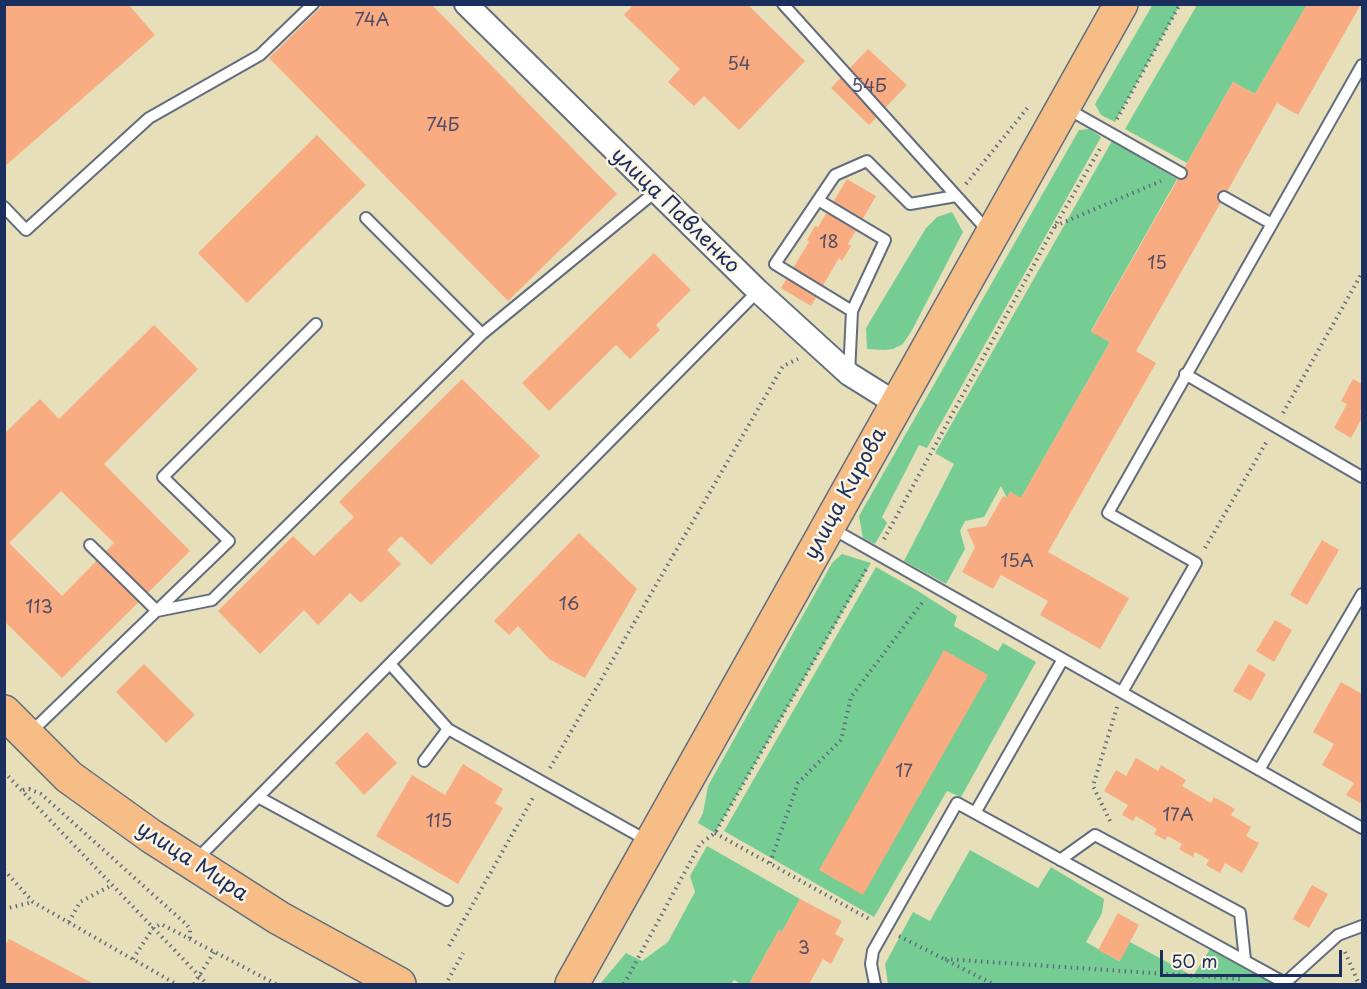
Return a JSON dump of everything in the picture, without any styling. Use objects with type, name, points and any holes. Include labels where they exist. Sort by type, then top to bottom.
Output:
[{"type":"main road","name":"улица Кирова","points":[[572,984],[1064,107],[1117,6]]},
{"type":"main road","name":"улица Мира","points":[[11,721],[69,777],[193,864],[279,918],[399,984]]},
{"type":"street","name":"улица Павленко","points":[[466,4],[758,291],[849,374],[897,404]]},
{"type":"lane","points":[[4,207],[26,230],[149,118],[260,55],[313,4]]},
{"type":"lane","points":[[783,4],[991,235]]},
{"type":"lane","points":[[1122,692],[1196,563],[1108,513],[1362,65]]},
{"type":"lane","points":[[1064,107],[1181,173]]},
{"type":"lane","points":[[852,311],[775,264],[835,175],[867,161],[910,204],[956,196]]},
{"type":"lane","points":[[157,611],[212,600],[482,334],[655,192]]},
{"type":"lane","points":[[1224,197],[1272,224]]},
{"type":"lane","points":[[818,200],[885,240],[852,311],[849,374]]},
{"type":"lane","points":[[366,218],[482,334]]},
{"type":"lane","points":[[193,864],[758,291]]},
{"type":"lane","points":[[11,721],[157,611],[229,541],[163,477],[316,324]]},
{"type":"lane","points":[[1185,374],[1362,477]]},
{"type":"lane","points":[[828,526],[1362,828]]},
{"type":"lane","points":[[90,545],[157,611]]},
{"type":"lane","points":[[1259,770],[1362,594]]},
{"type":"lane","points":[[975,813],[1063,659]]},
{"type":"lane","points":[[391,665],[448,729],[651,842]]},
{"type":"lane","points":[[424,761],[448,729]]},
{"type":"lane","points":[[260,798],[447,900]]},
{"type":"lane","points":[[875,984],[871,964],[873,951],[957,803],[1285,984],[1338,935],[1362,926]]},
{"type":"lane","points":[[1060,860],[1095,835],[1240,913],[1245,960]]},
{"type":"path","points":[[624,984],[700,844],[715,832],[876,553],[1055,226],[1180,4]]},
{"type":"path","points":[[956,196],[1032,103]]},
{"type":"path","points":[[1055,226],[1181,173]]},
{"type":"path","points":[[448,946],[783,366],[821,348]]},
{"type":"path","points":[[770,863],[798,783],[841,740],[851,697],[934,587]]},
{"type":"path","points":[[1119,826],[1108,820],[1093,786],[1122,692]]},
{"type":"path","points":[[4,771],[207,984]]},
{"type":"path","points":[[22,790],[29,789],[41,794],[186,924],[190,939]]},
{"type":"path","points":[[715,832],[886,929],[993,984]]},
{"type":"path","points":[[4,870],[33,902],[176,984]]},
{"type":"path","points":[[69,922],[80,902],[112,885]]},
{"type":"path","points":[[4,909],[33,902]]},
{"type":"path","points":[[133,960],[153,928],[158,924],[164,925],[276,984]]},
{"type":"path","points":[[1338,935],[1359,984]]},
{"type":"path","points":[[194,984],[214,952]]},
{"type":"path","points":[[448,980],[463,953]]},
{"type":"path","points":[[945,959],[1285,984]]},
{"type":"green space","points":[[1153,4],[1180,5],[1115,122],[1101,115],[1095,104]]},
{"type":"green space","points":[[1197,5],[1307,5],[1255,94],[1233,82],[1187,163],[1125,129]]},
{"type":"green space","points":[[1089,129],[1101,137],[927,448],[919,445],[882,517],[887,523],[875,544],[863,538],[859,516],[1079,130]]},
{"type":"green space","points":[[1112,141],[1177,179],[1091,331],[1110,342],[1021,498],[1010,492],[1007,498],[1001,486],[984,517],[965,521],[960,531],[965,549],[946,584],[904,561],[954,464],[935,453]]},
{"type":"green space","points":[[952,212],[963,232],[912,330],[903,344],[893,349],[867,349],[866,328],[926,228],[937,217]]},
{"type":"green space","points":[[842,554],[871,563],[715,833],[698,823],[703,813],[708,786],[832,563]]},
{"type":"green space","points":[[876,567],[957,616],[954,626],[998,651],[1003,643],[1036,662],[961,797],[947,791],[874,917],[724,831]]},
{"type":"green space","points":[[707,846],[800,899],[782,932],[779,930],[749,984],[741,984],[734,980],[731,984],[600,984],[626,953],[642,961],[668,942],[695,892],[690,876]]},
{"type":"green space","points":[[970,850],[1038,888],[1051,867],[1104,899],[1102,913],[1086,942],[1119,961],[1130,942],[1193,976],[1210,949],[1274,984],[888,984],[885,964],[913,912],[930,921]]},
{"type":"building","points":[[4,4],[128,4],[155,35],[4,167]]},
{"type":"building","points":[[324,4],[431,4],[617,194],[508,301],[269,58]]},
{"type":"building","points":[[634,4],[747,4],[805,61],[739,130],[704,96],[694,106],[668,82],[680,69],[624,15]]},
{"type":"building","points":[[1307,4],[1361,4],[1298,115],[1277,103],[1136,351],[1156,363],[1048,552],[1129,598],[1100,649],[1040,615],[1048,601],[1001,575],[993,589],[962,572],[975,548],[967,529],[986,526],[1003,496],[1007,498],[1010,492],[1021,498],[1110,342],[1091,332],[1233,82],[1255,94]]},
{"type":"building","points":[[868,49],[907,85],[869,125],[831,88]]},
{"type":"building","points":[[317,135],[366,185],[247,303],[198,253]]},
{"type":"building","points":[[847,179],[876,196],[848,244],[851,246],[842,261],[839,258],[811,306],[781,288],[809,242],[807,240],[815,226],[818,227]]},
{"type":"building","points":[[654,253],[691,290],[656,325],[660,330],[630,359],[616,345],[549,411],[522,383]]},
{"type":"building","points":[[154,325],[198,369],[104,464],[190,551],[62,678],[4,621],[4,434],[40,399],[59,419]],"holes":[[[61,491],[114,543],[62,596],[9,543]]]},
{"type":"building","points":[[462,379],[540,456],[431,565],[401,536],[387,550],[401,564],[361,603],[350,593],[318,625],[304,610],[260,654],[218,611],[293,536],[314,556],[354,517],[339,502]]},
{"type":"building","points":[[1353,379],[1362,384],[1360,412],[1362,418],[1351,438],[1334,428],[1347,404],[1341,401]]},
{"type":"building","points":[[579,533],[637,589],[585,678],[549,659],[518,626],[509,635],[494,621]]},
{"type":"building","points":[[1322,540],[1339,550],[1307,605],[1290,595]]},
{"type":"building","points":[[1275,620],[1292,630],[1274,662],[1256,651]]},
{"type":"building","points":[[944,650],[988,675],[863,895],[819,870]]},
{"type":"building","points":[[144,664],[195,715],[166,743],[116,692]]},
{"type":"building","points":[[1249,664],[1266,674],[1251,701],[1233,691]]},
{"type":"building","points":[[1341,682],[1362,694],[1362,804],[1346,795],[1354,783],[1322,765],[1334,744],[1313,732]]},
{"type":"building","points":[[367,732],[397,763],[364,795],[335,763]]},
{"type":"building","points":[[1136,758],[1158,771],[1161,765],[1186,780],[1182,786],[1211,803],[1214,797],[1235,809],[1231,815],[1251,827],[1246,836],[1259,843],[1242,873],[1225,863],[1220,873],[1206,865],[1209,860],[1195,852],[1193,857],[1179,849],[1182,844],[1168,836],[1165,840],[1154,834],[1157,829],[1136,816],[1133,821],[1122,815],[1128,805],[1104,791],[1116,770],[1126,776]]},
{"type":"building","points":[[463,764],[503,789],[495,803],[503,808],[458,884],[376,836],[412,775],[445,795]]},
{"type":"building","points":[[1312,885],[1328,894],[1309,928],[1293,919]]},
{"type":"building","points":[[800,899],[842,921],[835,934],[844,939],[831,964],[823,959],[809,984],[749,984],[779,930],[782,932]]},
{"type":"building","points":[[1118,913],[1139,925],[1120,961],[1098,950]]},
{"type":"building","points":[[9,939],[94,984],[4,984],[4,947]]}]
